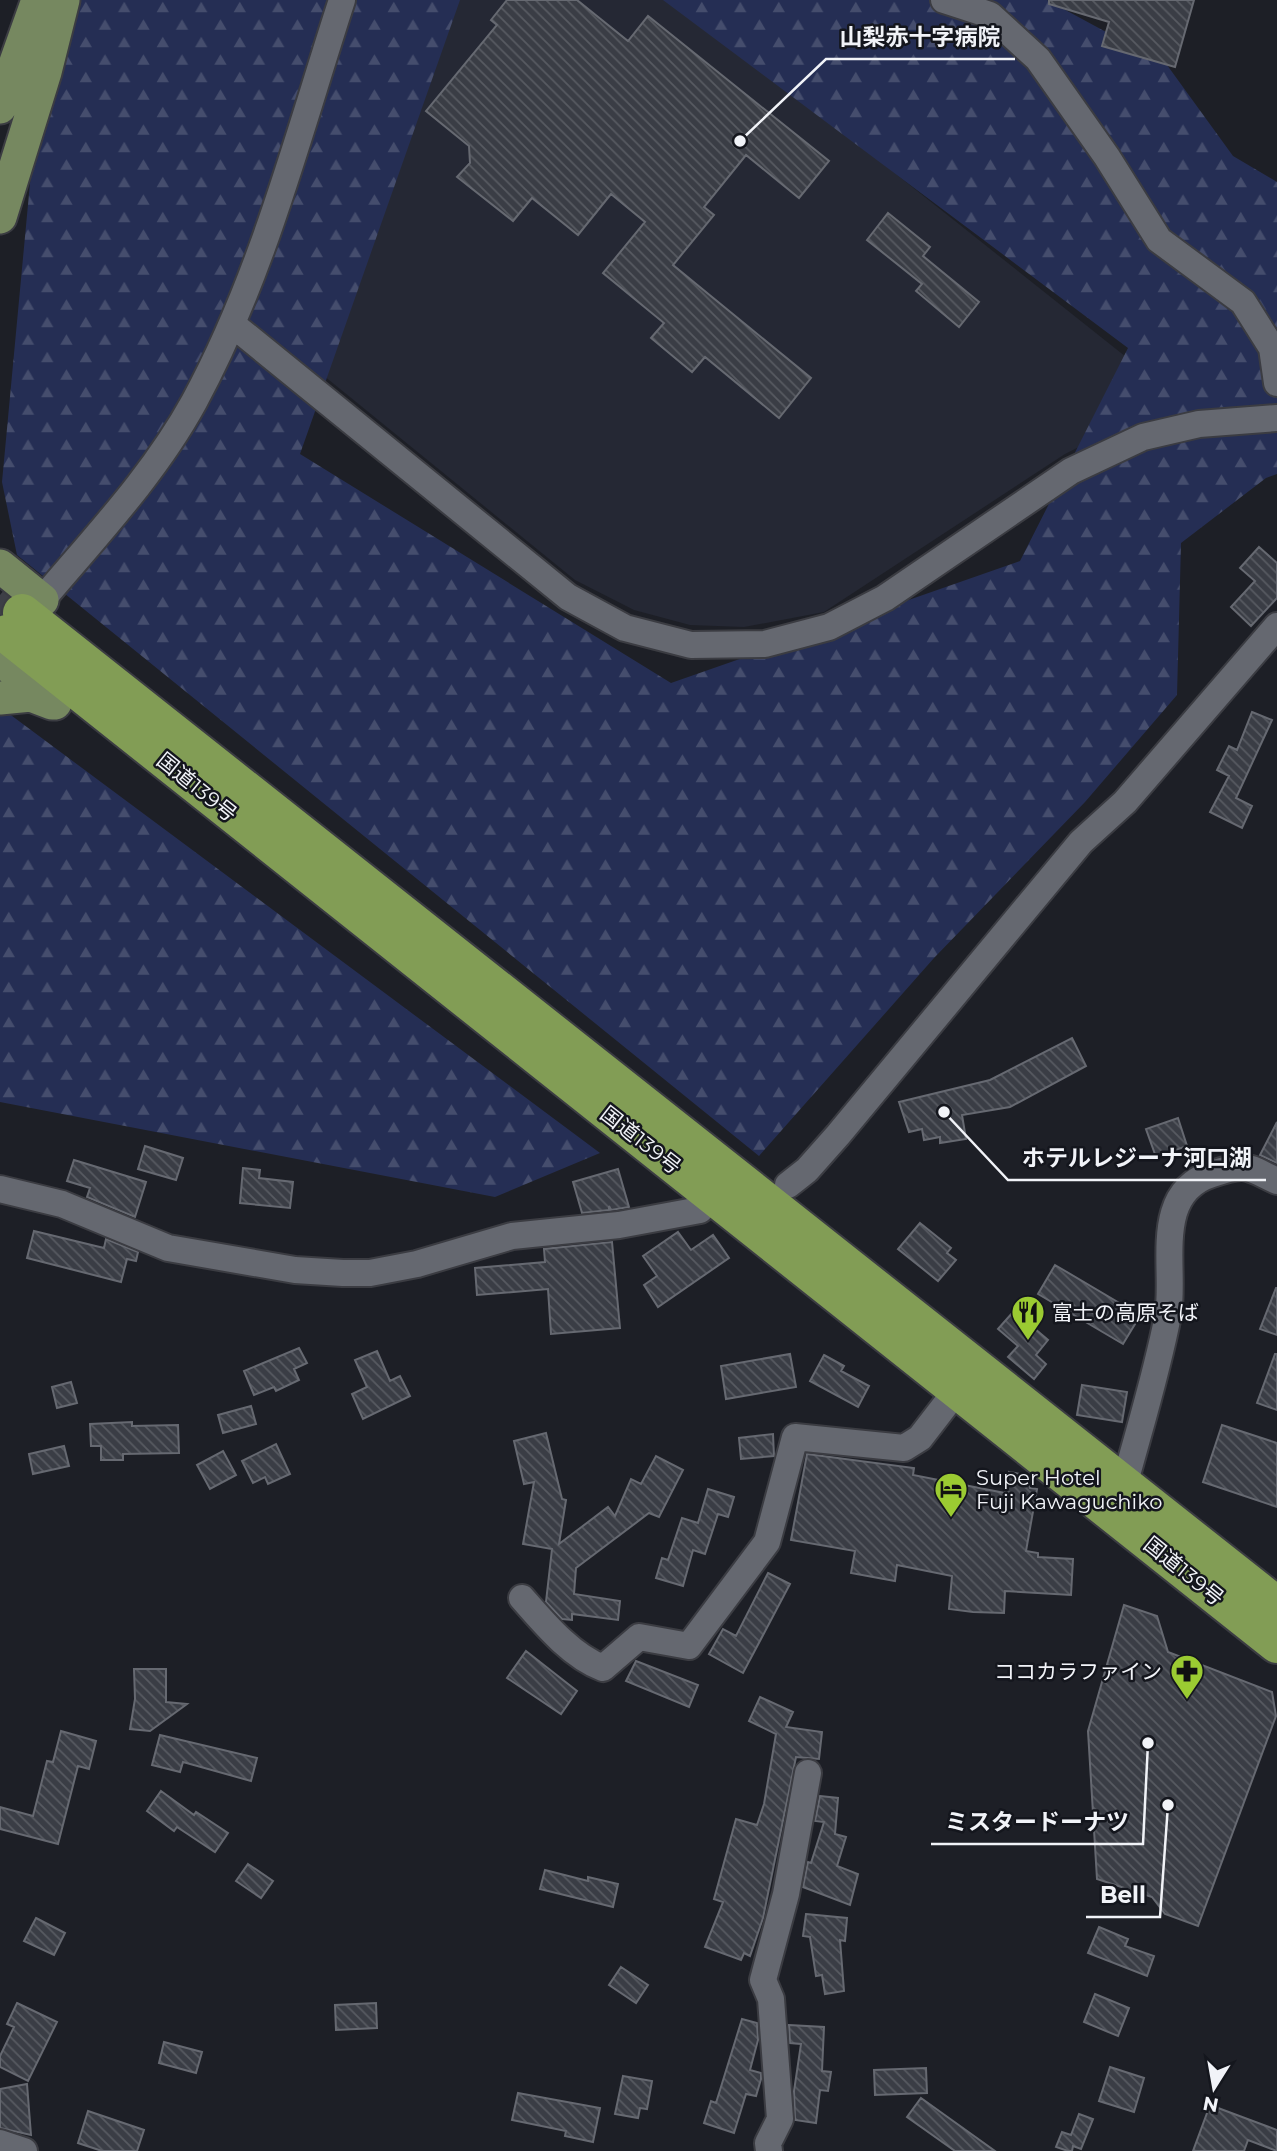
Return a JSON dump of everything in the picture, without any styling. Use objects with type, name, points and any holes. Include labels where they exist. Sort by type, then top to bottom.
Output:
[{"type":"highway","name":"国道139号","points":[[12,616],[515,1022],[957,1390],[1277,1644]]},
{"type":"highway","points":[[12,616],[432,902],[515,1022]]},
{"type":"highway","points":[[55,704],[342,933],[515,1022]]},
{"type":"highway","name":"国道139号","points":[[515,1022],[1124,1486],[1277,1606]]},
{"type":"main road","points":[[0,107],[38,0]]},
{"type":"main road","points":[[0,217],[45,72],[63,0]]},
{"type":"main road","points":[[0,566],[12,616],[55,704]]},
{"type":"main road","points":[[0,698],[31,695],[55,704]]},
{"type":"street","points":[[12,616],[133,492],[169,443],[193,403],[232,324],[269,225],[342,0]]},
{"type":"street","points":[[944,0],[989,15],[1038,59],[1107,158],[1158,240],[1243,302],[1272,348],[1277,383]]},
{"type":"street","points":[[232,324],[568,597],[625,628],[691,645],[765,643],[829,627],[885,598],[1070,471],[1143,437],[1199,424],[1277,418]]},
{"type":"street","points":[[788,1185],[807,1170],[838,1135],[1081,842],[1125,802],[1272,640]]},
{"type":"street","points":[[1124,1486],[1168,1313],[1169,1235],[1177,1203],[1192,1184],[1235,1167],[1251,1166],[1277,1181]]},
{"type":"street","points":[[0,1189],[62,1204],[168,1248],[295,1270],[343,1273],[370,1273],[417,1265],[512,1236],[619,1225],[701,1210]]},
{"type":"street","points":[[522,1598],[547,1627],[592,1664],[603,1668],[639,1637],[689,1646],[767,1542],[795,1437],[904,1448],[920,1438],[957,1390]]},
{"type":"street","points":[[769,2151],[768,2143],[780,2119],[771,1998],[764,1980],[786,1894],[808,1773]]},
{"type":"street","points":[[0,2143],[24,2151]]},
{"type":"shaded area","points":[[354,0],[677,0],[1189,407],[1130,421],[1065,454],[824,612],[744,627],[690,625],[634,610],[575,580],[270,332]]},
{"type":"green space","points":[[79,0],[460,0],[300,454],[671,683],[1020,561],[1128,348],[663,0],[1047,0],[1167,65],[1233,156],[1277,182],[1277,474],[1266,478],[1181,543],[1177,695],[1085,802],[934,958],[759,1156],[17,555],[2,482],[35,130]]},
{"type":"green space","points":[[0,707],[600,1153],[495,1197],[0,1102]]},
{"type":"building","points":[[507,0],[577,0],[628,41],[648,16],[829,161],[799,198],[746,155],[704,207],[714,215],[673,265],[811,378],[779,418],[705,357],[692,372],[651,338],[664,323],[603,273],[645,222],[611,194],[578,235],[532,198],[513,221],[457,177],[470,163],[469,146],[426,111],[497,25],[491,20]]},
{"type":"building","points":[[1049,0],[1194,0],[1175,67],[1102,46],[1109,22],[1049,4]]},
{"type":"building","points":[[888,213],[930,247],[923,256],[979,302],[959,327],[916,291],[922,284],[867,240]]},
{"type":"building","points":[[1259,547],[1277,563],[1277,598],[1251,626],[1231,607],[1255,581],[1240,568]]},
{"type":"building","points":[[1252,712],[1272,720],[1236,798],[1252,806],[1242,828],[1210,812],[1229,776],[1217,770],[1229,746],[1237,750]]},
{"type":"building","points":[[1072,1038],[1086,1066],[1010,1107],[962,1115],[966,1139],[940,1143],[940,1137],[924,1140],[922,1129],[909,1132],[899,1102],[990,1080]]},
{"type":"building","points":[[1178,1118],[1187,1146],[1156,1157],[1146,1129]]},
{"type":"building","points":[[1277,1122],[1277,1163],[1260,1155]]},
{"type":"building","points":[[145,1146],[183,1158],[176,1180],[138,1169]]},
{"type":"building","points":[[74,1160],[146,1182],[135,1217],[87,1197],[90,1188],[67,1181]]},
{"type":"building","points":[[243,1168],[260,1170],[259,1178],[293,1182],[290,1208],[240,1203]]},
{"type":"building","points":[[618,1169],[629,1207],[611,1210],[609,1206],[609,1210],[582,1213],[573,1182]]},
{"type":"building","points":[[920,1223],[951,1248],[947,1253],[956,1260],[938,1281],[898,1249]]},
{"type":"building","points":[[34,1231],[104,1248],[106,1239],[138,1252],[136,1261],[127,1259],[121,1282],[27,1258]]},
{"type":"building","points":[[678,1232],[691,1250],[713,1235],[729,1258],[658,1307],[644,1285],[657,1276],[643,1256]]},
{"type":"building","points":[[612,1242],[620,1328],[551,1334],[548,1289],[477,1295],[475,1268],[545,1262],[544,1249]]},
{"type":"building","points":[[1055,1265],[1133,1311],[1128,1320],[1135,1324],[1123,1344],[1038,1294]]},
{"type":"building","points":[[1277,1288],[1277,1335],[1260,1329]]},
{"type":"building","points":[[1014,1311],[1048,1340],[1036,1355],[1046,1364],[1034,1379],[1008,1357],[1018,1346],[998,1329]]},
{"type":"building","points":[[299,1348],[307,1363],[294,1369],[299,1380],[276,1391],[274,1387],[254,1395],[244,1371]]},
{"type":"building","points":[[377,1351],[390,1381],[400,1376],[410,1396],[363,1419],[352,1394],[367,1387],[355,1360]]},
{"type":"building","points":[[790,1354],[796,1387],[726,1399],[721,1366]]},
{"type":"building","points":[[1277,1354],[1277,1410],[1257,1403]]},
{"type":"building","points":[[824,1355],[844,1366],[841,1371],[869,1386],[858,1407],[810,1381]]},
{"type":"building","points":[[71,1382],[77,1403],[57,1408],[52,1387]]},
{"type":"building","points":[[1082,1385],[1127,1392],[1122,1422],[1077,1415]]},
{"type":"building","points":[[251,1406],[256,1424],[223,1433],[218,1415]]},
{"type":"building","points":[[132,1422],[132,1426],[178,1425],[179,1453],[123,1454],[123,1460],[101,1460],[101,1446],[91,1446],[90,1424]]},
{"type":"building","points":[[1222,1425],[1277,1443],[1277,1507],[1203,1482]]},
{"type":"building","points":[[546,1433],[562,1499],[566,1500],[559,1544],[608,1507],[615,1516],[631,1479],[641,1484],[656,1456],[683,1470],[659,1517],[649,1513],[576,1568],[574,1594],[620,1601],[618,1620],[572,1614],[572,1620],[562,1619],[546,1602],[552,1549],[523,1544],[534,1482],[524,1484],[514,1441]]},
{"type":"building","points":[[773,1434],[774,1456],[741,1459],[739,1438]]},
{"type":"building","points":[[276,1444],[290,1474],[268,1484],[265,1477],[253,1483],[242,1461]]},
{"type":"building","points":[[64,1446],[69,1466],[33,1474],[29,1454]]},
{"type":"building","points":[[223,1451],[236,1475],[210,1489],[197,1465]]},
{"type":"building","points":[[807,1454],[914,1468],[913,1475],[1005,1493],[1009,1472],[1031,1476],[1030,1488],[1037,1489],[1026,1551],[1038,1553],[1038,1557],[1073,1559],[1071,1595],[1005,1591],[1004,1613],[973,1612],[949,1609],[952,1576],[897,1565],[895,1581],[851,1573],[855,1551],[791,1540]]},
{"type":"building","points":[[708,1489],[734,1497],[728,1517],[718,1514],[705,1554],[693,1550],[683,1586],[656,1578],[662,1558],[668,1560],[682,1518],[698,1523]]},
{"type":"building","points":[[768,1573],[790,1584],[743,1673],[709,1654],[723,1629],[736,1636]]},
{"type":"building","points":[[1124,1605],[1157,1616],[1168,1652],[1272,1692],[1276,1716],[1198,1926],[1165,1914],[1152,1897],[1097,1879],[1088,1731]]},
{"type":"building","points":[[526,1651],[577,1691],[561,1714],[507,1678]]},
{"type":"building","points":[[636,1661],[698,1685],[689,1707],[626,1681]]},
{"type":"building","points":[[134,1669],[166,1669],[166,1702],[187,1704],[150,1731],[130,1729],[135,1699]]},
{"type":"building","points":[[760,1697],[793,1712],[786,1727],[822,1732],[819,1759],[796,1757],[763,1918],[750,1956],[744,1953],[741,1960],[705,1947],[723,1902],[714,1899],[736,1819],[757,1825],[764,1804],[776,1734],[749,1721]]},
{"type":"building","points":[[61,1731],[96,1741],[89,1769],[78,1766],[58,1844],[0,1829],[0,1807],[33,1816],[47,1761],[53,1762]]},
{"type":"building","points":[[160,1735],[257,1758],[251,1781],[183,1762],[180,1772],[152,1765]]},
{"type":"building","points":[[161,1791],[194,1815],[196,1812],[228,1833],[215,1852],[177,1827],[174,1831],[147,1811]]},
{"type":"building","points":[[820,1796],[838,1798],[835,1834],[846,1837],[837,1866],[858,1874],[850,1905],[803,1887],[808,1862],[811,1863],[824,1822],[815,1821]]},
{"type":"building","points":[[248,1864],[273,1881],[261,1898],[236,1881]]},
{"type":"building","points":[[545,1870],[588,1881],[588,1877],[618,1884],[613,1907],[540,1889]]},
{"type":"building","points":[[806,1914],[847,1918],[845,1941],[840,1940],[844,1991],[825,1994],[822,1975],[816,1976],[810,1937],[803,1936]]},
{"type":"building","points":[[36,1918],[65,1933],[54,1955],[24,1941]]},
{"type":"building","points":[[1099,1927],[1128,1939],[1125,1946],[1154,1956],[1147,1976],[1088,1953]]},
{"type":"building","points":[[621,1967],[648,1985],[636,2003],[609,1985]]},
{"type":"building","points":[[1095,1994],[1129,2008],[1118,2036],[1084,2022]]},
{"type":"building","points":[[17,2003],[57,2022],[28,2081],[0,2067],[0,2056],[14,2027],[7,2024]]},
{"type":"building","points":[[376,2003],[377,2028],[336,2030],[335,2005]]},
{"type":"building","points":[[742,2019],[757,2023],[758,2040],[750,2070],[761,2073],[761,2079],[756,2096],[746,2094],[734,2133],[704,2123],[711,2101],[716,2103]]},
{"type":"building","points":[[789,2025],[824,2027],[822,2071],[831,2072],[828,2091],[820,2090],[816,2123],[795,2120],[794,2091],[801,2044],[790,2043]]},
{"type":"building","points":[[164,2042],[202,2052],[196,2073],[159,2063]]},
{"type":"building","points":[[1110,2067],[1144,2078],[1134,2112],[1099,2101]]},
{"type":"building","points":[[926,2068],[927,2093],[875,2095],[874,2070]]},
{"type":"building","points":[[623,2076],[652,2081],[647,2109],[640,2108],[638,2118],[615,2114]]},
{"type":"building","points":[[27,2084],[31,2135],[0,2128],[0,2089]]},
{"type":"building","points":[[518,2093],[600,2108],[593,2142],[565,2136],[566,2131],[512,2120]]},
{"type":"building","points":[[921,2098],[995,2151],[955,2151],[907,2117]]},
{"type":"building","points":[[1210,2105],[1277,2130],[1277,2151],[1248,2140],[1244,2151],[1193,2151]]},
{"type":"building","points":[[88,2111],[144,2130],[137,2151],[102,2151],[78,2143]]},
{"type":"building","points":[[1079,2114],[1093,2119],[1081,2149],[1073,2146],[1072,2151],[1068,2151],[1056,2147],[1062,2132],[1071,2135]]},
{"type":"tunnel","points":[[0,595],[22,613]]},
{"type":"place","name":"山梨赤十字病院","points":[[740,141]]},
{"type":"place","name":"ホテルレジーナ河口湖","points":[[944,1112]]},
{"type":"place","name":"富士の高原そば","points":[[1028,1342]]},
{"type":"place","name":"Super Hotel Fuji Kawaguchiko","points":[[951,1519]]},
{"type":"place","name":"ココカラファイン","points":[[1187,1701]]},
{"type":"place","name":"ミスタードーナツ","points":[[1148,1743]]},
{"type":"place","name":"Bell","points":[[1168,1805]]}]
